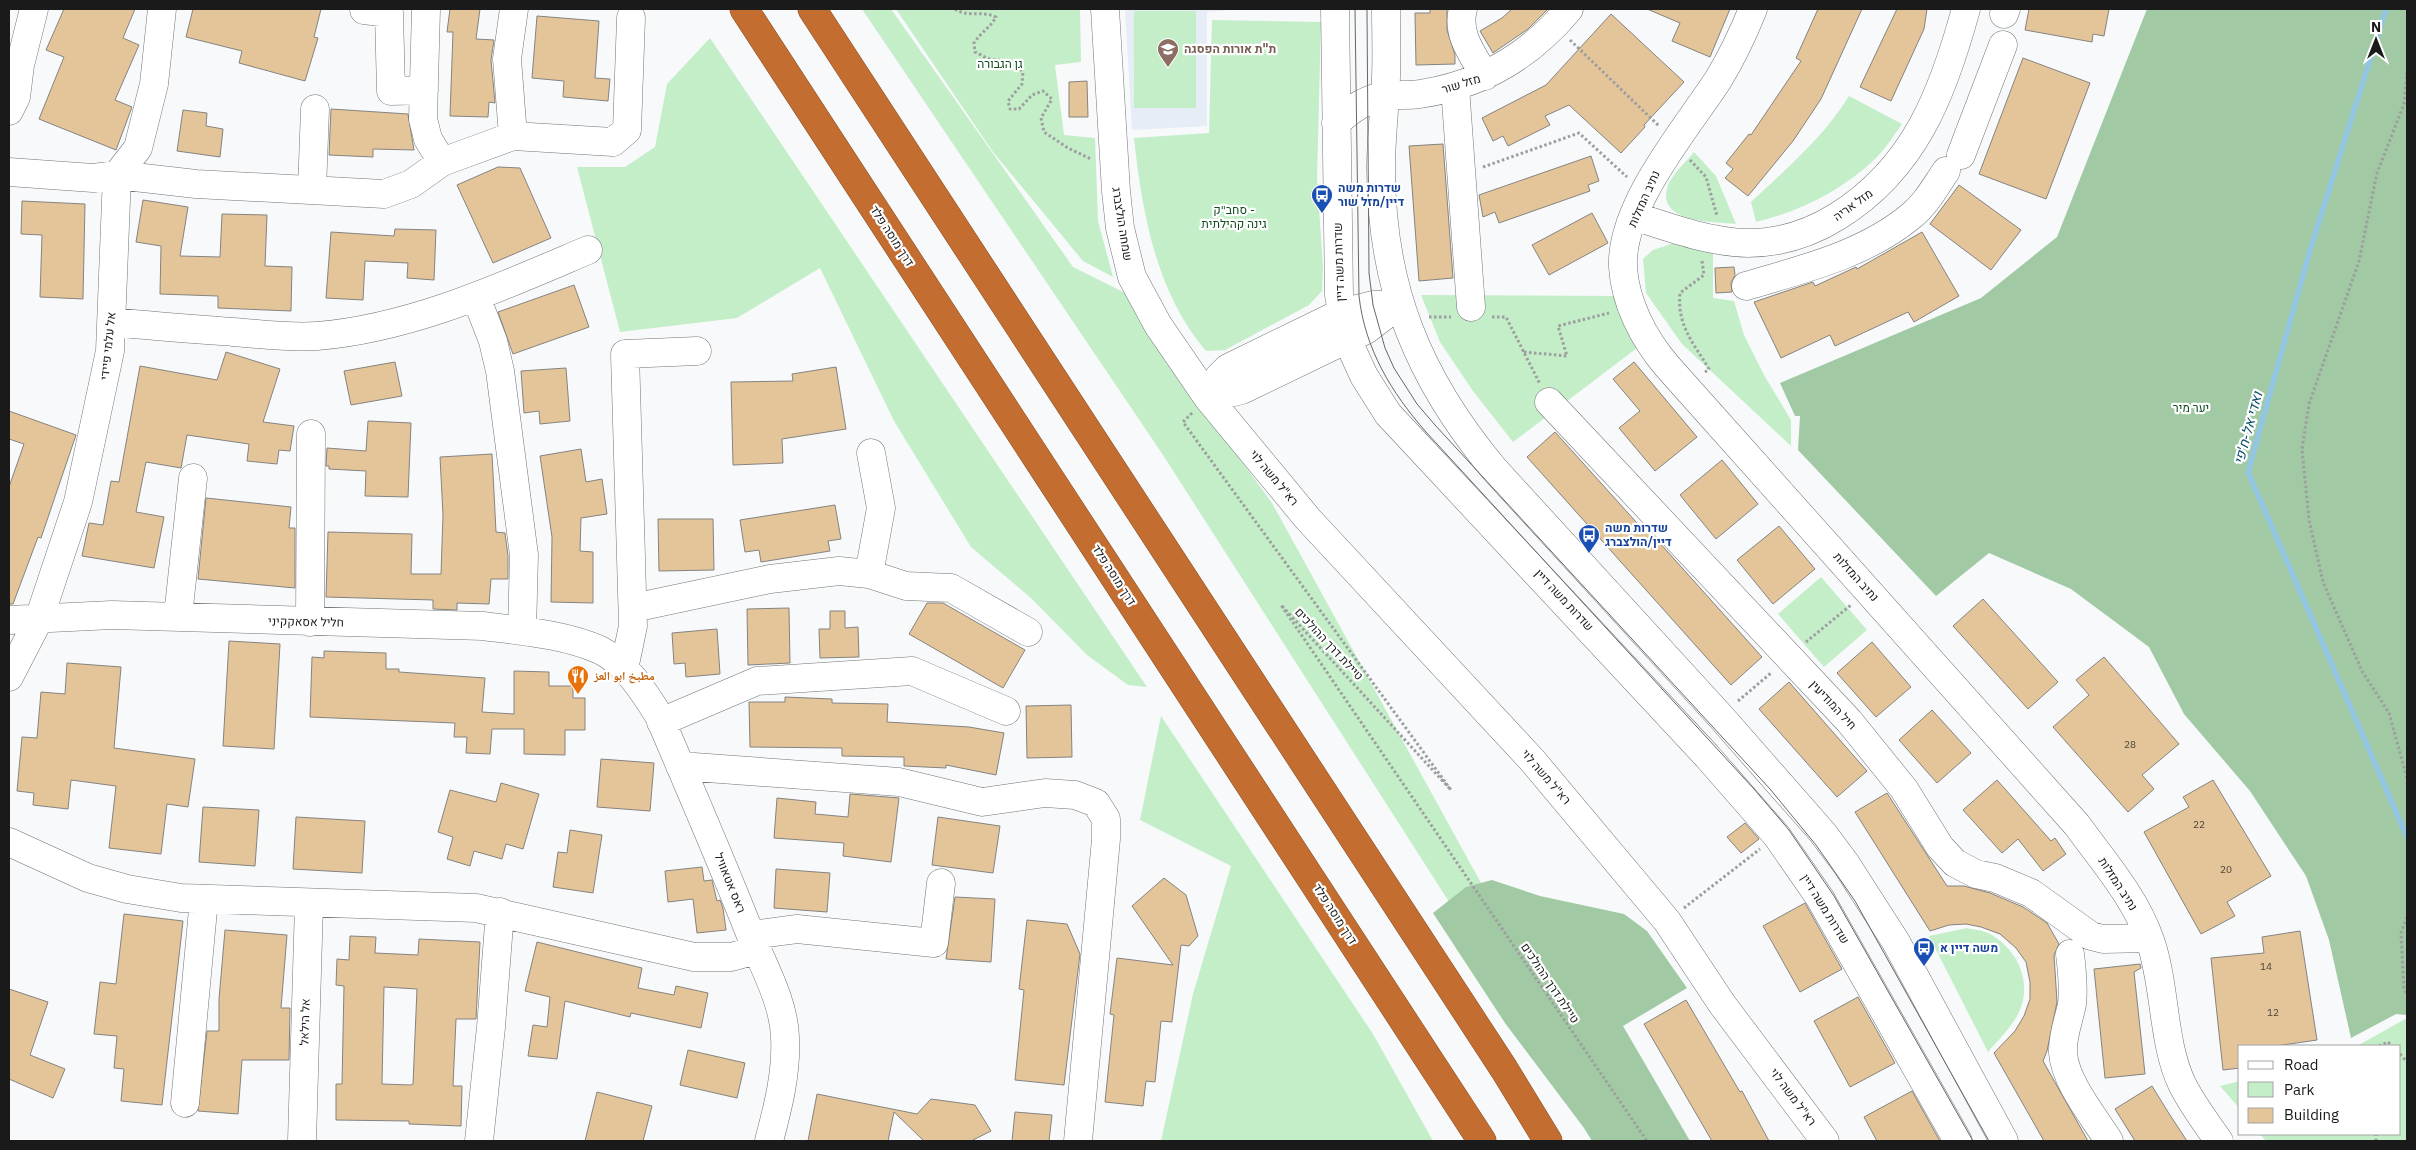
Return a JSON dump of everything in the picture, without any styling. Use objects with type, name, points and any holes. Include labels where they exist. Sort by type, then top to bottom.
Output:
[{"type":"highway","name":"דרך מוסה פלד","points":[[744,9],[1482,1141]]},
{"type":"highway","points":[[812,9],[1504,1068],[1548,1141]]},
{"type":"street","points":[[9,111],[16,97],[20,65],[34,9]]},
{"type":"street","points":[[117,176],[138,148],[154,84],[162,9]]},
{"type":"street","points":[[426,9],[424,119],[428,139],[442,162]]},
{"type":"street","points":[[513,136],[507,58],[514,9]]},
{"type":"street","name":"שמחה הולצברג","points":[[1105,9],[1114,170],[1120,228],[1132,277],[1158,325],[1208,398],[1239,436]]},
{"type":"street","name":"שדרות משה דיין","points":[[1335,9],[1336,123],[1344,326],[1375,396],[1393,420],[1694,741],[1777,836],[1835,922],[1958,1141]]},
{"type":"street","points":[[1386,9],[1382,161],[1383,212],[1387,246],[1402,310],[1429,374],[1446,406],[1467,437],[1797,801],[1846,864],[1896,942],[2004,1141]]},
{"type":"street","points":[[1463,9],[1461,23],[1464,39],[1485,76]]},
{"type":"street","name":"נתיב המזלות","points":[[1753,9],[1740,40],[1718,80],[1675,142],[1639,205],[1625,244],[1623,266],[1633,308],[1652,348],[2077,825],[2134,905],[2158,964],[2173,1055],[2182,1083],[2219,1141]]},
{"type":"street","name":"מזל אריה","points":[[1639,205],[1698,235],[1748,243],[1771,241],[1798,235],[1844,213],[1858,204],[1888,177],[1925,124],[1955,50],[1966,9]]},
{"type":"street","points":[[364,10],[389,13],[391,91],[424,90]]},
{"type":"street","name":"מזל שור","points":[[1336,123],[1356,106],[1385,96],[1418,95],[1455,87],[1485,76],[1503,67],[1530,48],[1562,17]]},
{"type":"street","points":[[9,172],[93,178],[117,176],[196,184],[384,194],[411,184],[442,162],[513,136],[613,142],[626,130],[631,18]]},
{"type":"street","points":[[1746,286],[1818,265],[1885,235],[1912,216],[1928,198],[1953,163],[2003,45]]},
{"type":"street","points":[[1943,81],[1982,98]]},
{"type":"street","points":[[1455,87],[1470,314]]},
{"type":"street","points":[[312,190],[315,109]]},
{"type":"street","name":"אל עלמי פיידי","points":[[9,677],[39,619],[78,502],[101,399],[110,351],[117,176]]},
{"type":"street","points":[[1844,213],[1865,245]]},
{"type":"street","points":[[112,322],[274,336],[316,336],[363,329],[414,318],[476,297],[588,250]]},
{"type":"street","points":[[476,297],[493,341],[500,371],[524,555],[522,631]]},
{"type":"street","points":[[1208,398],[1242,390],[1344,326],[1377,323],[1402,310]]},
{"type":"street","points":[[624,669],[633,626],[625,354],[697,351]]},
{"type":"street","name":"חיל המודיעין","points":[[1549,402],[1855,727],[1904,789],[1940,847],[1955,863],[1976,874],[1995,878],[2031,893],[2091,936],[2103,939],[2149,938]]},
{"type":"street","points":[[310,622],[311,434]]},
{"type":"street","name":"רא\"ל משה לוי","points":[[1239,436],[1308,519],[1532,760],[1667,921],[1722,1004],[1826,1141]]},
{"type":"street","points":[[869,574],[881,508],[871,453]]},
{"type":"street","points":[[178,616],[193,478]]},
{"type":"street","points":[[633,608],[770,579],[839,571],[869,574],[906,586],[951,588],[1028,632]]},
{"type":"street","name":"חליל אסאקקיני","points":[[9,620],[112,615],[483,626],[522,631],[571,641],[601,651]]},
{"type":"street","name":"ראס אטאוויל","points":[[601,651],[624,669],[646,696],[661,722],[754,942],[779,1008],[785,1035],[785,1061],[782,1085],[769,1141]]},
{"type":"street","points":[[661,722],[757,682],[912,671],[1006,711]]},
{"type":"street","points":[[680,766],[899,782],[982,802],[1045,792],[1075,796],[1096,803],[1106,819],[1106,839],[1078,1141]]},
{"type":"street","points":[[9,842],[88,878],[127,889],[181,898],[309,904],[476,908],[500,912],[549,926],[632,942],[694,957],[731,957],[754,942],[797,929],[934,943],[941,883]]},
{"type":"street","points":[[185,1103],[204,899]]},
{"type":"street","name":"אל הילאל","points":[[302,1141],[309,904]]},
{"type":"street","points":[[479,1141],[491,1027],[500,912]]},
{"type":"street","points":[[2070,954],[2073,980],[2072,1002],[2063,1040],[2063,1054],[2067,1074],[2109,1141]]},
{"type":"path","points":[[955,9],[963,14],[987,13],[996,18],[990,28],[980,34],[974,42],[975,52],[989,59],[1008,60],[1017,65],[1023,72],[1022,84],[1008,100],[1010,109],[1019,109],[1032,95],[1043,91],[1052,99],[1041,118],[1044,132],[1068,148],[1114,170]]},
{"type":"path","points":[[1562,17],[1706,177],[1725,240]]},
{"type":"path","points":[[2407,72],[2404,104],[2377,172],[2359,262],[2308,404],[2302,448],[2308,520],[2323,582],[2362,671],[2389,713],[2407,778]]},
{"type":"path","points":[[1461,174],[1579,134],[1639,205]]},
{"type":"path","points":[[1685,386],[1708,369],[1683,326],[1679,311],[1680,293],[1704,275],[1698,235]]},
{"type":"path","points":[[1524,352],[1567,356],[1558,326],[1633,308]]},
{"type":"path","points":[[1402,310],[1506,317],[1549,402]]},
{"type":"path","name":"טיילת דרך ההולכים","points":[[1208,398],[1183,422],[1451,790],[1281,605],[1647,1141]]},
{"type":"path","points":[[1667,921],[1777,836]]},
{"type":"path","points":[[2407,917],[2401,933],[2404,988],[2407,994]]},
{"type":"shaded area","name":"ת\"ת אורות הפסגה","points":[[1125,9],[1245,9],[1207,12],[1207,126],[1132,130]]},
{"type":"green space","points":[[862,9],[891,9],[1073,267],[1125,293],[1194,396],[1272,503],[1481,883],[1453,908],[1163,455]]},
{"type":"green space","name":"גן הגבורה","points":[[896,9],[1080,9],[1081,62],[1055,65],[1064,135],[1095,138],[1098,221],[1113,277],[1083,261],[993,152]]},
{"type":"green space","name":"יער מיר","points":[[2147,9],[2407,9],[2407,1015],[2396,1014],[2351,1038],[2329,940],[2306,876],[2250,791],[2184,714],[2149,647],[2071,589],[1989,553],[1936,596],[1798,450],[1800,416],[1795,416],[1780,383],[1981,298],[2057,237]]},
{"type":"green space","name":"ת\"ת אורות הפסגה","points":[[1134,11],[1196,11],[1196,108],[1134,108]]},
{"type":"green space","name":"סחב\"ק - גינה קהילתית","points":[[1212,20],[1321,22],[1317,178],[1323,267],[1322,291],[1309,305],[1225,350],[1206,351],[1189,328],[1163,278],[1147,223],[1134,138],[1209,133]]},
{"type":"green space","points":[[710,38],[1147,687],[1128,685],[1087,655],[1032,599],[971,547],[894,421],[820,268],[737,318],[620,332],[577,167],[625,167],[655,147],[667,84]]},
{"type":"green space","points":[[1849,96],[1902,124],[1887,146],[1850,180],[1820,198],[1789,212],[1756,222],[1751,202],[1816,139],[1828,126]]},
{"type":"green space","points":[[1694,152],[1716,176],[1736,224],[1703,221],[1680,214],[1671,209],[1667,200],[1669,184]]},
{"type":"green space","points":[[1674,243],[1713,248],[1713,298],[1734,301],[1744,335],[1764,375],[1791,420],[1791,446],[1682,344],[1646,293],[1643,259],[1653,250]]},
{"type":"green space","points":[[1421,295],[1621,296],[1637,348],[1513,442],[1473,391],[1440,342]]},
{"type":"green space","points":[[1821,577],[1867,630],[1824,667],[1778,614]]},
{"type":"green space","points":[[1161,716],[1373,1034],[1433,1141],[1161,1141],[1193,994],[1231,866],[1140,820]]},
{"type":"green space","points":[[1492,880],[1540,896],[1624,914],[1647,931],[1687,988],[1623,1026],[1690,1141],[1592,1141],[1505,1023],[1433,913],[1466,887]]},
{"type":"green space","points":[[1967,928],[1987,933],[2000,940],[2015,957],[2023,978],[2023,1001],[2019,1012],[2009,1028],[1988,1052],[1929,936]]},
{"type":"green space","points":[[2407,1018],[2407,1141],[2266,1141],[2261,1135],[2401,1135],[2401,1045],[2359,1045]]},
{"type":"green space","points":[[2238,1082],[2238,1107],[2220,1086]]},
{"type":"building","points":[[64,9],[135,9],[123,38],[139,45],[115,100],[132,107],[116,150],[39,119],[64,57],[46,50]]},
{"type":"building","points":[[193,9],[321,9],[314,37],[318,38],[305,81],[239,63],[242,51],[186,37]]},
{"type":"building","points":[[450,9],[480,9],[476,39],[494,40],[491,60],[495,103],[489,102],[488,117],[450,116],[453,32],[447,32]]},
{"type":"building","points":[[1430,9],[1447,9],[1447,30],[1455,55],[1455,64],[1416,65],[1415,13],[1430,13]]},
{"type":"building","points":[[1512,9],[1548,9],[1528,29],[1493,53],[1480,31],[1502,18]]},
{"type":"building","points":[[1647,9],[1730,9],[1710,57],[1672,41],[1680,23]]},
{"type":"building","points":[[1818,9],[1862,9],[1821,99],[1793,141],[1748,196],[1725,178],[1733,169],[1726,163],[1749,134],[1751,135],[1801,61],[1796,58]]},
{"type":"building","points":[[1897,9],[1927,9],[1924,29],[1891,101],[1860,87]]},
{"type":"building","points":[[2029,9],[2109,9],[2104,36],[2093,34],[2092,42],[2025,30]]},
{"type":"building","points":[[1611,14],[1684,82],[1621,153],[1569,105],[1545,116],[1550,125],[1508,146],[1503,136],[1493,141],[1482,118],[1546,85]]},
{"type":"building","points":[[537,16],[599,21],[595,78],[610,79],[608,101],[563,97],[564,81],[532,78]]},
{"type":"building","points":[[2023,58],[2090,83],[2046,199],[1979,174]]},
{"type":"building","points":[[1087,81],[1088,117],[1069,117],[1069,82]]},
{"type":"building","points":[[331,109],[408,114],[414,150],[373,149],[373,157],[329,155]]},
{"type":"building","points":[[183,110],[207,113],[206,126],[223,129],[220,157],[177,151]]},
{"type":"building","points":[[1443,144],[1453,278],[1419,281],[1409,146]]},
{"type":"building","points":[[1591,156],[1599,181],[1588,185],[1590,191],[1499,223],[1495,212],[1483,217],[1479,195]]},
{"type":"building","points":[[498,167],[520,168],[551,238],[493,263],[457,185]]},
{"type":"building","points":[[1959,185],[2021,230],[1991,270],[1930,224]]},
{"type":"building","points":[[143,200],[188,207],[180,256],[220,257],[222,214],[267,215],[265,266],[292,267],[291,311],[218,308],[218,296],[160,294],[161,246],[136,242]]},
{"type":"building","points":[[22,201],[85,204],[83,299],[40,297],[42,235],[21,234]]},
{"type":"building","points":[[1592,213],[1608,243],[1549,275],[1532,245]]},
{"type":"building","points":[[395,229],[436,230],[434,280],[407,278],[408,263],[365,261],[363,300],[326,298],[331,232],[394,236]]},
{"type":"building","points":[[1922,232],[1959,296],[1914,322],[1908,312],[1835,346],[1830,335],[1781,358],[1754,302],[1813,282],[1815,286],[1856,267],[1857,269]]},
{"type":"building","points":[[1734,267],[1735,275],[1731,283],[1732,292],[1716,293],[1715,268]]},
{"type":"building","points":[[574,285],[589,327],[513,354],[498,312]]},
{"type":"building","points":[[226,352],[280,369],[263,422],[294,426],[290,451],[279,450],[277,464],[247,461],[249,444],[187,435],[181,468],[146,462],[136,512],[164,517],[154,568],[82,556],[89,523],[103,525],[111,481],[119,482],[140,366],[217,380]]},
{"type":"building","points":[[395,362],[402,396],[351,405],[344,371]]},
{"type":"building","points":[[1634,362],[1697,437],[1655,471],[1619,428],[1640,411],[1613,379]]},
{"type":"building","points":[[836,367],[846,429],[782,439],[783,463],[733,465],[731,382],[793,381],[792,374]]},
{"type":"building","points":[[566,368],[570,421],[540,424],[539,411],[524,413],[521,371]]},
{"type":"building","points":[[9,411],[76,435],[41,538],[38,537],[13,604],[9,604],[9,487],[24,444],[9,439]]},
{"type":"building","points":[[368,421],[411,423],[408,497],[365,496],[366,471],[329,469],[329,466],[326,466],[327,448],[366,451]]},
{"type":"building","points":[[1555,432],[1646,533],[1649,531],[1762,657],[1731,685],[1527,457]]},
{"type":"building","points":[[581,449],[586,482],[602,479],[607,514],[581,518],[580,551],[593,552],[593,603],[551,602],[552,537],[540,456]]},
{"type":"building","points":[[492,454],[496,532],[505,533],[508,579],[491,579],[489,604],[457,603],[457,610],[433,609],[433,600],[326,597],[328,532],[412,534],[411,574],[441,574],[443,515],[440,457]]},
{"type":"building","points":[[1722,460],[1758,504],[1716,539],[1680,495]]},
{"type":"building","points":[[206,498],[291,507],[289,528],[295,528],[295,588],[198,579]]},
{"type":"building","points":[[835,505],[841,539],[828,541],[830,551],[761,562],[759,550],[745,552],[740,520]]},
{"type":"building","points":[[658,519],[713,519],[714,570],[659,571]]},
{"type":"building","points":[[1779,526],[1815,569],[1773,604],[1737,560]]},
{"type":"building","points":[[1983,599],[2058,682],[2028,709],[1953,626]]},
{"type":"building","points":[[927,603],[943,603],[1025,650],[1003,688],[909,634]]},
{"type":"building","points":[[789,608],[790,663],[748,665],[747,609]]},
{"type":"building","points":[[830,611],[845,611],[845,628],[858,627],[859,657],[820,658],[819,629],[830,629]]},
{"type":"building","points":[[717,629],[720,674],[686,677],[685,663],[674,664],[672,633]]},
{"type":"building","points":[[229,641],[280,644],[274,749],[223,746]]},
{"type":"building","points":[[1872,642],[1911,687],[1876,717],[1837,673]]},
{"type":"building","points":[[324,651],[386,653],[386,669],[399,669],[399,672],[485,678],[482,712],[514,714],[514,671],[549,672],[549,686],[573,686],[573,698],[585,698],[585,730],[565,730],[565,755],[524,754],[524,729],[492,729],[490,754],[466,753],[467,737],[454,737],[455,723],[310,717],[312,657],[324,658]]},
{"type":"building","points":[[2104,657],[2179,744],[2142,775],[2154,789],[2128,812],[2053,727],[2089,695],[2076,680]]},
{"type":"building","points":[[67,663],[121,667],[114,748],[195,759],[188,807],[167,804],[161,854],[109,848],[116,786],[71,780],[68,809],[33,805],[34,793],[17,791],[22,737],[37,738],[41,692],[65,694]]},
{"type":"building","points":[[1789,682],[1867,771],[1837,797],[1759,709]]},
{"type":"building","points":[[785,697],[832,699],[832,703],[888,704],[887,722],[969,727],[1004,733],[996,775],[946,765],[946,768],[904,766],[904,757],[842,756],[842,748],[750,747],[749,702],[785,702]]},
{"type":"building","points":[[1071,705],[1072,757],[1027,758],[1026,706]]},
{"type":"building","points":[[1932,710],[1971,753],[1937,783],[1899,740]]},
{"type":"building","points":[[601,759],[654,763],[650,811],[597,807]]},
{"type":"building","points":[[1997,780],[2051,841],[2055,838],[2066,854],[2043,871],[2018,839],[2002,853],[1963,810]]},
{"type":"building","points":[[2213,780],[2271,876],[2227,902],[2235,916],[2201,934],[2144,832],[2189,807],[2183,797]]},
{"type":"building","points":[[501,783],[539,794],[523,849],[506,844],[502,859],[474,851],[470,866],[447,859],[453,837],[438,832],[450,790],[496,802]]},
{"type":"building","points":[[1887,793],[1947,886],[1964,886],[1990,893],[2023,907],[2047,923],[2059,944],[2054,955],[2057,1002],[2047,1051],[2043,1061],[2088,1141],[2044,1141],[1994,1053],[2015,1031],[2024,1016],[2030,999],[2030,982],[2026,962],[2016,948],[2000,934],[1981,927],[1966,924],[1949,925],[1930,931],[1855,812]]},
{"type":"building","points":[[850,794],[899,798],[891,862],[843,856],[844,843],[774,838],[777,798],[816,802],[815,814],[848,817]]},
{"type":"building","points":[[203,807],[259,810],[255,866],[199,862]]},
{"type":"building","points":[[296,817],[365,821],[362,873],[293,869]]},
{"type":"building","points":[[938,817],[1000,826],[993,873],[932,865]]},
{"type":"building","points":[[1745,823],[1759,839],[1741,853],[1727,837]]},
{"type":"building","points":[[570,830],[602,835],[593,893],[553,887],[558,852],[567,853]]},
{"type":"building","points":[[702,867],[704,881],[712,880],[717,901],[720,900],[726,930],[697,933],[693,899],[668,902],[665,871]]},
{"type":"building","points":[[776,869],[830,873],[827,912],[774,908]]},
{"type":"building","points":[[1164,878],[1186,895],[1198,936],[1189,946],[1181,945],[1172,1022],[1161,1021],[1155,1082],[1146,1081],[1143,1106],[1105,1102],[1114,1015],[1110,1014],[1117,958],[1173,965],[1132,906]]},
{"type":"building","points":[[955,897],[995,899],[991,962],[946,959]]},
{"type":"building","points":[[1805,903],[1842,969],[1800,992],[1763,926]]},
{"type":"building","points":[[124,914],[183,921],[162,1105],[121,1101],[124,1069],[114,1068],[117,1036],[94,1034],[100,982],[116,984]]},
{"type":"building","points":[[1027,920],[1067,924],[1080,954],[1064,1085],[1015,1080],[1024,990],[1019,989]]},
{"type":"building","points":[[225,930],[287,935],[281,1008],[290,1008],[289,1060],[242,1060],[238,1114],[198,1111],[207,1031],[219,1031],[219,999]]},
{"type":"building","points":[[2300,931],[2317,1040],[2283,1045],[2238,1045],[2238,1068],[2223,1070],[2211,958],[2264,953],[2262,937]]},
{"type":"building","points":[[350,936],[376,937],[375,953],[418,955],[419,939],[480,942],[476,1019],[456,1019],[453,1086],[462,1086],[461,1126],[409,1124],[409,1121],[336,1120],[336,1084],[342,1084],[344,986],[336,985],[337,959],[349,960]],"holes":[[[384,987],[417,989],[413,1084],[382,1084]]]},
{"type":"building","points":[[537,942],[642,968],[638,988],[674,995],[676,986],[708,993],[701,1028],[631,1013],[630,1017],[565,1001],[557,1059],[528,1056],[533,1025],[547,1027],[550,997],[525,991]]},
{"type":"building","points":[[2140,964],[2141,968],[2134,972],[2145,1074],[2105,1078],[2094,969]]},
{"type":"building","points":[[9,989],[48,1002],[30,1055],[65,1069],[53,1098],[9,1079]]},
{"type":"building","points":[[1858,997],[1895,1063],[1850,1087],[1814,1021]]},
{"type":"building","points":[[1686,1000],[1740,1092],[1742,1091],[1769,1141],[1712,1141],[1644,1024]]},
{"type":"building","points":[[688,1050],[745,1063],[737,1098],[680,1085]]},
{"type":"building","points":[[2152,1086],[2187,1141],[2135,1141],[2115,1109]]},
{"type":"building","points":[[1912,1091],[1940,1141],[1877,1141],[1864,1117]]},
{"type":"building","points":[[597,1092],[652,1106],[643,1141],[585,1141]]},
{"type":"building","points":[[817,1094],[917,1114],[931,1099],[975,1105],[991,1131],[971,1141],[924,1141],[894,1112],[888,1141],[808,1141]]},
{"type":"building","points":[[1015,1112],[1052,1115],[1049,1141],[1012,1141]]},
{"type":"waterway","name":"ואדי אל-ח'פי","points":[[2386,9],[2311,247],[2248,472],[2407,837]]},
{"type":"tram line","points":[[1355,9],[1359,296],[1367,334],[1382,369],[1413,417],[1426,432],[1754,789],[1789,830],[1834,896],[1973,1141]]},
{"type":"tram line","points":[[1367,9],[1369,273],[1373,305],[1385,348],[1394,368],[1417,404],[1435,425],[1770,789],[1816,845],[1855,901],[1989,1141]]},
{"type":"place","name":"ת\"ת אורות הפסגה","points":[[1168,68]]},
{"type":"place","name":"שדרות משה דיין/מזל שור","points":[[1322,214]]},
{"type":"place","name":"שדרות משה דיין/הולצברג","points":[[1589,554]]},
{"type":"place","name":"مطبخ ابو العز","points":[[578,695]]},
{"type":"place","name":"משה דיין א","points":[[1924,967]]}]
